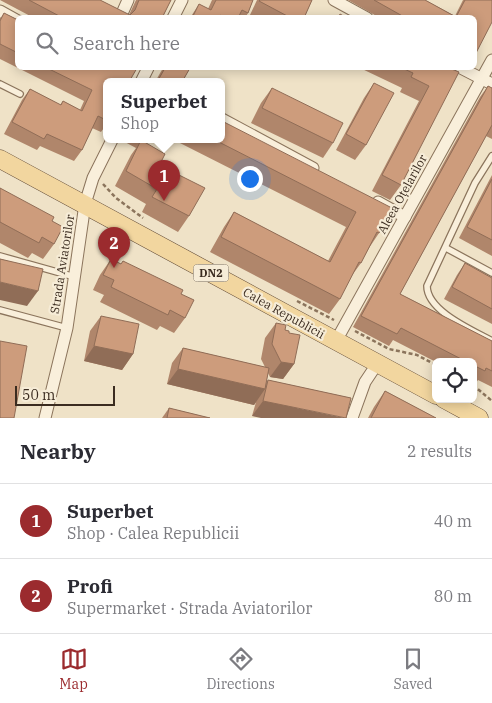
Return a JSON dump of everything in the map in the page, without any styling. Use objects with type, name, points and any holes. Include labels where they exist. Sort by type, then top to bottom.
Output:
[{"type":"main road","name":"Calea Republicii","points":[[0,159],[432,393]]},
{"type":"main road","points":[[451,403],[479,418]]},
{"type":"street","points":[[121,15],[128,0]]},
{"type":"street","points":[[334,0],[361,15]]},
{"type":"street","points":[[0,11],[15,19]]},
{"type":"street","name":"Aleea Oțelarilor","points":[[336,341],[405,217],[487,81],[492,60]]},
{"type":"street","points":[[465,70],[487,81]]},
{"type":"street","points":[[225,121],[326,175]]},
{"type":"street","points":[[85,204],[93,178],[110,143]]},
{"type":"street","points":[[370,198],[405,217]]},
{"type":"street","name":"Strada Aviatorilor","points":[[45,418],[67,328],[85,204]]},
{"type":"street","points":[[352,418],[365,382],[377,364]]},
{"type":"lane","points":[[0,84],[20,94]]},
{"type":"lane","points":[[492,156],[475,183],[427,286],[427,294],[432,302],[453,319],[492,341]]},
{"type":"lane","points":[[446,248],[492,273]]},
{"type":"lane","points":[[0,256],[75,277]]},
{"type":"lane","name":"Strada Aviatorilor","points":[[0,310],[67,328]]},
{"type":"path","points":[[93,178],[106,186],[116,198],[143,218]]},
{"type":"path","points":[[293,299],[389,349],[416,355],[432,363]]},
{"type":"path","points":[[477,387],[492,401]]},
{"type":"building","points":[[29,0],[100,0],[130,15],[57,15]]},
{"type":"building","points":[[139,0],[171,0],[164,15],[130,15],[135,10]]},
{"type":"building","points":[[216,0],[253,0],[248,13],[242,10],[240,15],[194,15],[199,4],[211,10]]},
{"type":"building","points":[[312,0],[305,15],[285,15],[259,1]]},
{"type":"building","points":[[374,0],[425,0],[452,15],[401,15]]},
{"type":"building","points":[[465,0],[492,0],[492,22],[477,51],[477,15],[457,15]]},
{"type":"building","points":[[4,13],[15,18],[15,52],[0,44],[0,21]]},
{"type":"building","points":[[51,70],[136,70],[131,78],[103,78],[103,118],[98,116],[82,150],[47,134],[44,139],[12,122],[30,89],[61,105],[63,101],[82,111],[92,90]]},
{"type":"building","points":[[164,70],[189,70],[184,78],[159,78]]},
{"type":"building","points":[[406,70],[454,70],[459,72],[401,185],[382,175],[429,86],[411,77],[413,73]]},
{"type":"building","points":[[374,83],[394,93],[366,145],[346,134]]},
{"type":"building","points":[[488,86],[492,88],[492,125],[400,294],[492,341],[492,371],[486,368],[485,371],[477,367],[477,358],[459,358],[401,328],[397,334],[361,316]]},
{"type":"building","points":[[272,88],[343,123],[333,143],[262,108]]},
{"type":"building","points":[[225,123],[392,208],[361,263],[359,262],[340,299],[221,237],[234,212],[330,262],[356,212],[221,143],[225,143]]},
{"type":"building","points":[[140,143],[146,143],[165,154],[161,162],[169,167],[167,169],[205,188],[189,216],[152,197],[157,189],[126,171]]},
{"type":"building","points":[[492,179],[492,240],[467,227]]},
{"type":"building","points":[[0,188],[54,217],[52,221],[63,227],[54,244],[42,237],[39,243],[0,222]]},
{"type":"building","points":[[0,259],[43,269],[38,291],[0,282]]},
{"type":"building","points":[[111,259],[121,264],[123,261],[183,290],[181,294],[194,300],[185,318],[170,310],[168,315],[111,287],[114,280],[103,275]]},
{"type":"building","points":[[465,263],[492,278],[492,309],[452,287]]},
{"type":"building","points":[[101,316],[139,324],[133,354],[94,346]]},
{"type":"building","points":[[276,323],[286,325],[285,330],[289,331],[289,333],[300,335],[294,364],[281,362],[272,344]]},
{"type":"building","points":[[0,341],[27,346],[14,418],[0,418]]},
{"type":"building","points":[[183,348],[269,368],[265,389],[178,369]]},
{"type":"building","points":[[268,380],[351,398],[346,418],[263,401]]},
{"type":"building","points":[[385,391],[436,418],[371,418]]},
{"type":"building","points":[[169,408],[210,418],[167,418]]},
{"type":"place","name":"Superbet","points":[[164,201]]},
{"type":"place","name":"Profi","points":[[114,268]]}]
